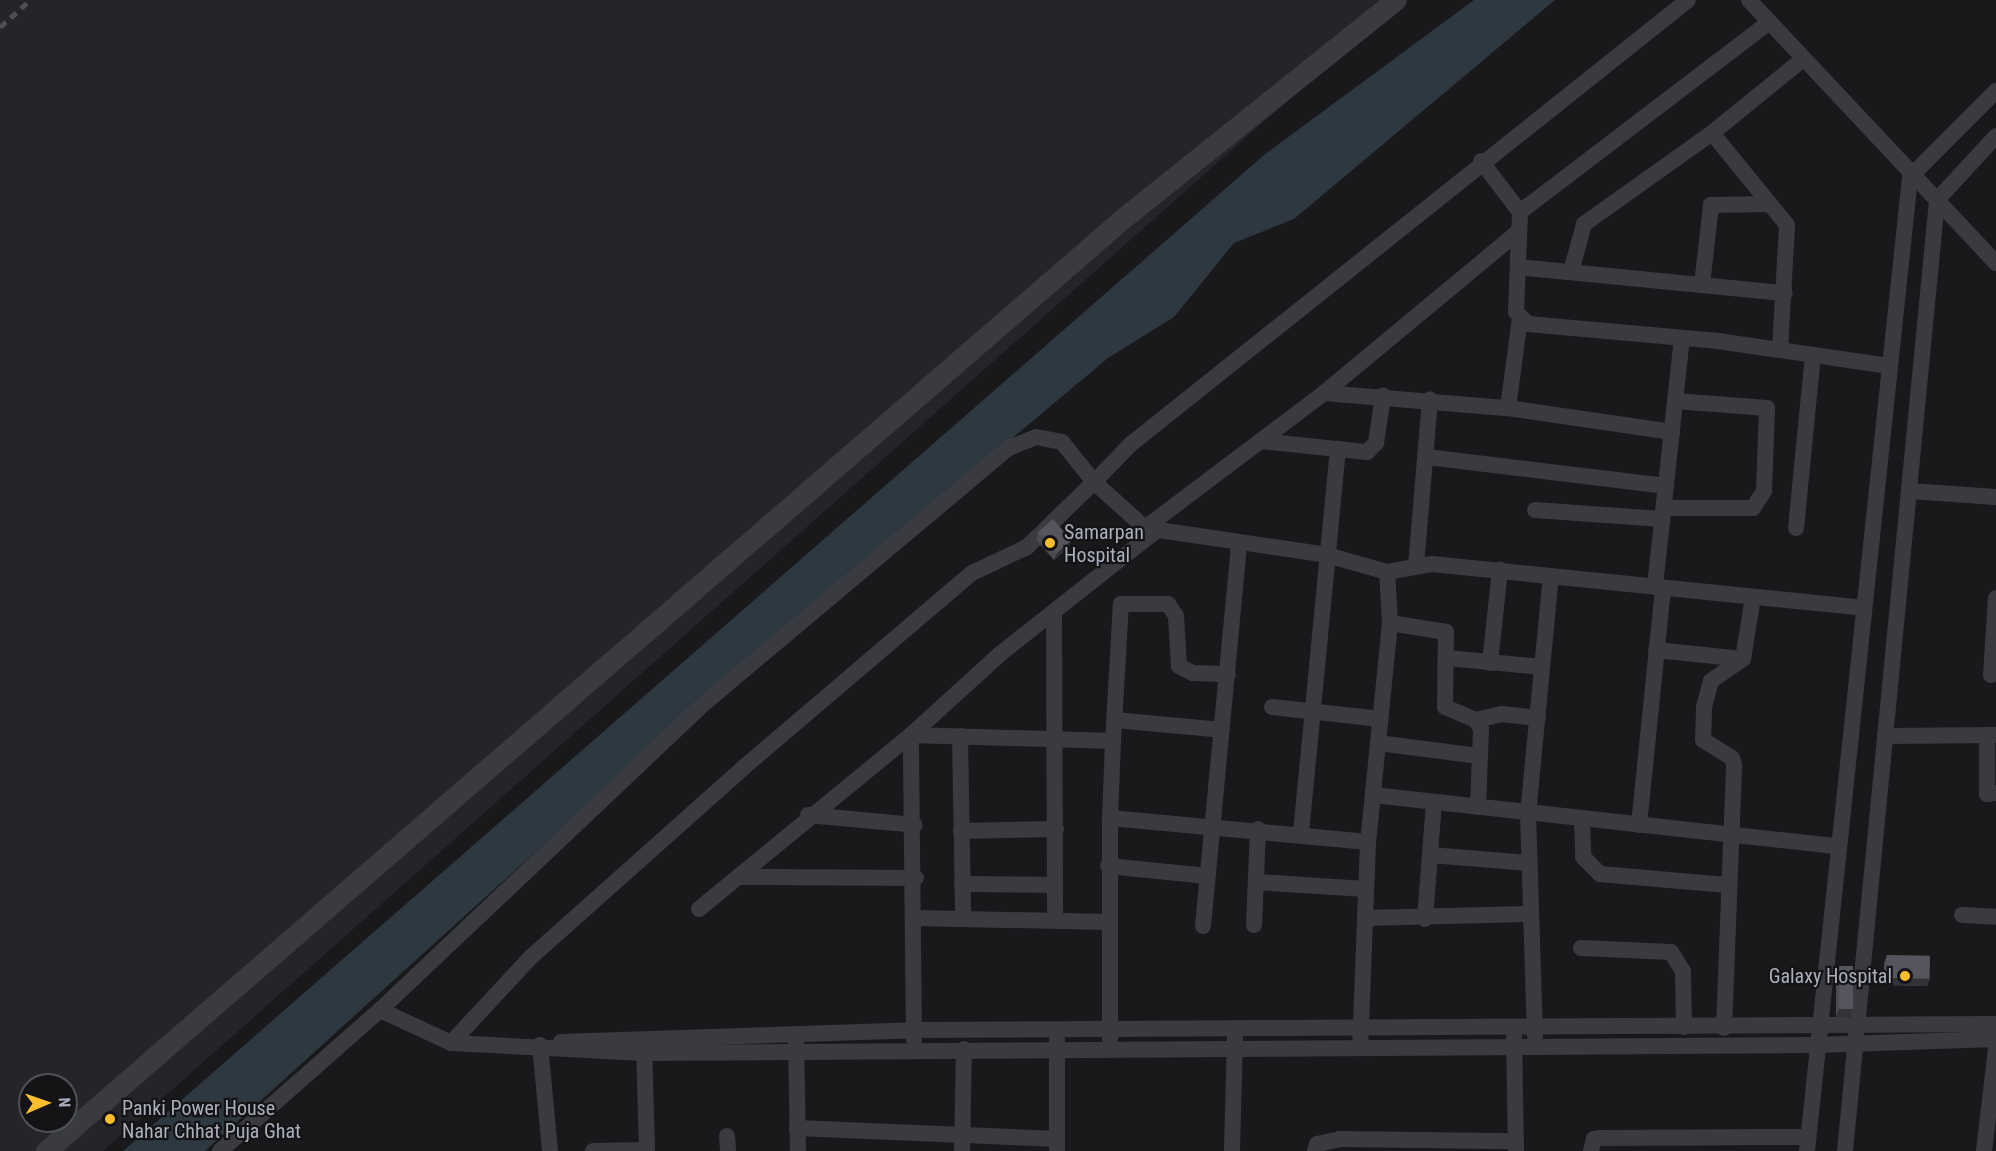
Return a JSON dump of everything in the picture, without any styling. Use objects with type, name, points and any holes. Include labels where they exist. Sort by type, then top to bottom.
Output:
[{"type":"street","points":[[46,1151],[1112,228],[1396,0]]},
{"type":"street","points":[[451,1043],[531,957],[744,767],[972,573],[1027,547],[1131,444],[1481,161],[1688,0]]},
{"type":"street","points":[[1749,0],[1910,177],[1936,200],[1996,263]]},
{"type":"street","points":[[1520,212],[1769,22]]},
{"type":"street","points":[[1571,272],[1578,229],[1712,133],[1803,59]]},
{"type":"street","points":[[1591,1151],[1594,1138],[1707,1144],[1807,1144],[1815,1045],[1910,177],[1996,91]]},
{"type":"street","points":[[1712,133],[1770,204],[1789,233],[1780,350]]},
{"type":"street","points":[[1845,1151],[1910,491],[1936,200],[1996,136]]},
{"type":"street","points":[[1481,161],[1520,212],[1518,267],[1520,318],[1508,408]]},
{"type":"street","points":[[1702,285],[1711,205],[1770,204]]},
{"type":"street","points":[[699,909],[741,877],[808,815],[911,735],[1151,530],[1260,441],[1324,393],[1519,231]]},
{"type":"street","points":[[1518,267],[1785,293]]},
{"type":"street","points":[[1520,318],[1528,324],[1682,338],[1889,366]]},
{"type":"street","points":[[1639,825],[1656,650],[1663,513],[1682,338]]},
{"type":"street","points":[[1796,528],[1813,355]]},
{"type":"street","points":[[1324,393],[1383,396],[1508,408],[1672,432]]},
{"type":"street","points":[[1260,441],[1373,450],[1383,396]]},
{"type":"street","points":[[1416,566],[1427,457],[1430,400]]},
{"type":"street","points":[[1535,510],[1663,513],[1753,508],[1764,491],[1767,408],[1675,401]]},
{"type":"street","points":[[220,1151],[381,1010],[707,701],[1009,448],[1036,437],[1062,442],[1094,482],[1151,530],[1368,562],[1387,572],[1416,566],[1500,570],[1862,608]]},
{"type":"street","points":[[1301,833],[1338,449]]},
{"type":"street","points":[[1427,457],[1666,486]]},
{"type":"street","points":[[1910,491],[1996,496]]},
{"type":"street","points":[[1203,926],[1239,543]]},
{"type":"street","points":[[1490,663],[1500,570]]},
{"type":"street","points":[[1360,1047],[1368,842],[1390,623],[1387,572]]},
{"type":"street","points":[[1536,1046],[1529,914],[1528,814],[1551,576]]},
{"type":"street","points":[[1724,1028],[1727,885],[1734,765],[1732,758],[1702,740],[1704,708],[1711,681],[1743,659],[1753,597]]},
{"type":"street","points":[[1991,675],[1996,598]]},
{"type":"street","points":[[1111,1048],[1107,922],[1118,610],[1128,600],[1159,602],[1172,609],[1177,658],[1185,672],[1228,674]]},
{"type":"street","points":[[1054,612],[1057,738],[1055,920]]},
{"type":"street","points":[[1390,623],[1442,629],[1448,638],[1445,707],[1476,720],[1501,714],[1538,718]]},
{"type":"street","points":[[1656,650],[1743,659]]},
{"type":"street","points":[[1447,658],[1542,667]]},
{"type":"street","points":[[1272,707],[1380,719]]},
{"type":"street","points":[[1114,720],[1222,730]]},
{"type":"street","points":[[1476,720],[1480,756],[1478,807]]},
{"type":"street","points":[[911,735],[1113,741]]},
{"type":"street","points":[[911,735],[916,878],[915,1049]]},
{"type":"street","points":[[1885,735],[1992,735],[1987,794],[1996,793]]},
{"type":"street","points":[[960,736],[963,916]]},
{"type":"street","points":[[1378,743],[1480,756]]},
{"type":"street","points":[[1373,795],[1528,814],[1837,846]]},
{"type":"street","points":[[1425,919],[1434,802]]},
{"type":"street","points":[[808,815],[915,825]]},
{"type":"street","points":[[1110,818],[1301,833],[1368,842]]},
{"type":"street","points":[[1582,819],[1584,857],[1600,874],[1727,885]]},
{"type":"street","points":[[962,831],[1056,828]]},
{"type":"street","points":[[1254,925],[1258,829]]},
{"type":"street","points":[[1430,855],[1529,863]]},
{"type":"street","points":[[1108,866],[1208,876]]},
{"type":"street","points":[[741,877],[916,878]]},
{"type":"street","points":[[1256,882],[1366,889]]},
{"type":"street","points":[[962,884],[1056,885]]},
{"type":"street","points":[[1365,918],[1425,919],[1529,914]]},
{"type":"street","points":[[1962,915],[1996,917]]},
{"type":"street","points":[[915,918],[963,916],[1107,922]]},
{"type":"street","points":[[1581,948],[1671,952],[1683,971],[1684,1028]]},
{"type":"street","points":[[381,1010],[451,1043],[540,1046],[644,1045],[797,1049],[1234,1048],[1815,1045],[1996,1039]]},
{"type":"street","points":[[644,1045],[796,1032],[914,1030],[1514,1026],[1724,1028],[1996,1024]]},
{"type":"street","points":[[1315,1151],[1317,1144],[1340,1139],[1439,1145],[1516,1146],[1514,1026]]},
{"type":"street","points":[[797,1128],[963,1131],[1057,1145],[1056,1029]]},
{"type":"street","points":[[1232,1151],[1235,1029]]},
{"type":"street","points":[[796,1032],[798,1151]]},
{"type":"street","points":[[593,1151],[647,1150],[644,1045]]},
{"type":"street","points":[[540,1046],[548,1151]]},
{"type":"street","points":[[962,1151],[964,1049]]},
{"type":"street","points":[[1984,1151],[1996,1049]]},
{"type":"shaded area","points":[[0,0],[1401,0],[103,1151],[0,1151]]},
{"type":"shaded area","points":[[1474,0],[1555,0],[1294,219],[1234,243],[1174,317],[1108,358],[754,654],[205,1151],[123,1151],[1264,155]]},
{"type":"building","points":[[1053,519],[1071,540],[1056,553],[1038,532]]},
{"type":"building","points":[[1887,955],[1930,956],[1930,979],[1887,978]]},
{"type":"building","points":[[1839,966],[1853,966],[1853,1009],[1839,1009]]},
{"type":"railway","points":[[0,27],[30,0]]},
{"type":"place","name":"Samarpan Hospital","points":[[1050,543]]},
{"type":"place","name":"Galaxy Hospital","points":[[1905,976]]},
{"type":"place","name":"Panki Power House Nahar Chhat Puja Ghat","points":[[110,1119]]}]
